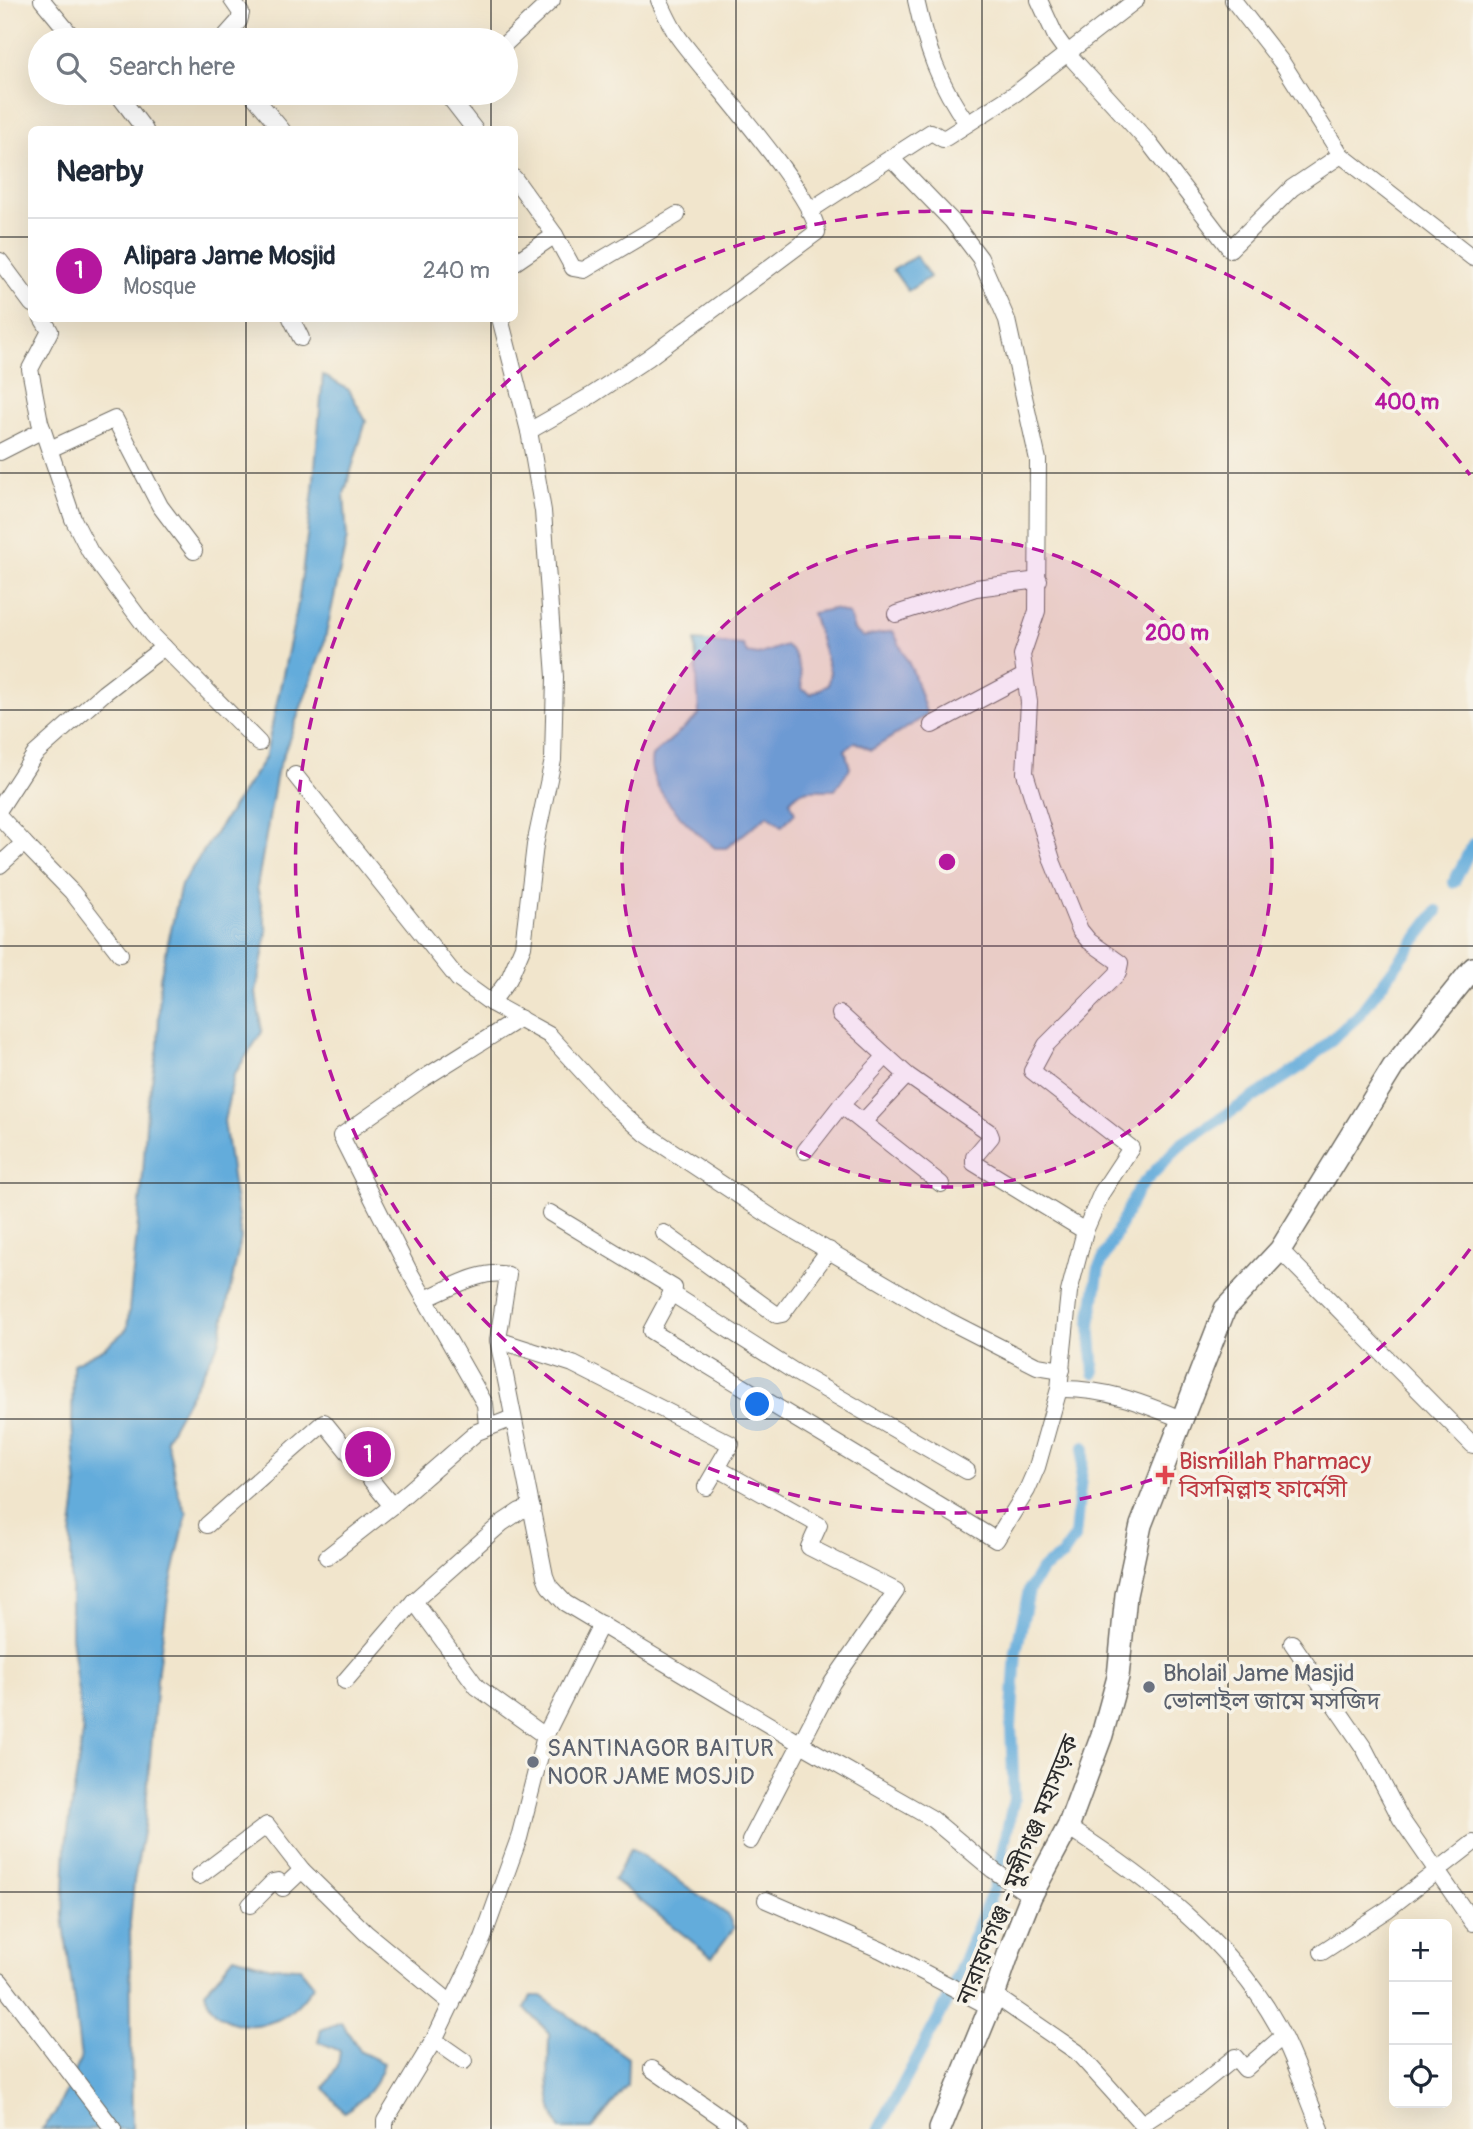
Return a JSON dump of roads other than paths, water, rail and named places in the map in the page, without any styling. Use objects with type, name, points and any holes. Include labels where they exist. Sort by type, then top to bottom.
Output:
[{"type":"main road","name":"নারায়ণগঞ্জ - মুন্সীগঞ্জ মহাসড়ক","points":[[940,2129],[1031,1896],[1068,1827],[1102,1735],[1118,1677],[1126,1595],[1141,1525],[1225,1309],[1280,1250],[1393,1067],[1473,968]]},
{"type":"street","points":[[42,0],[65,28]]},
{"type":"street","points":[[232,0],[241,13],[239,21],[233,28]]},
{"type":"street","points":[[518,32],[552,0]]},
{"type":"street","points":[[529,431],[592,396],[649,358],[812,239],[817,232],[817,224],[810,212],[762,140],[677,36],[659,0]]},
{"type":"street","points":[[916,0],[926,46],[947,97],[967,123]]},
{"type":"street","points":[[1039,0],[1056,37],[1068,54],[1149,143],[1230,248],[1292,188],[1341,155]]},
{"type":"street","points":[[810,212],[931,132],[943,139],[1016,93],[1136,0]]},
{"type":"street","points":[[1233,0],[1283,64],[1341,155],[1473,258]]},
{"type":"street","points":[[126,105],[142,126]]},
{"type":"street","points":[[261,105],[279,126]]},
{"type":"street","points":[[456,105],[472,126]]},
{"type":"street","points":[[550,1213],[674,1288],[651,1331],[996,1540],[1037,1467],[1059,1389],[1069,1292],[1085,1231],[1102,1192],[1131,1148],[1032,1071],[1046,1045],[1118,973],[1120,963],[1089,941],[1080,930],[1053,863],[1026,773],[1029,702],[1021,655],[1037,611],[1038,460],[1007,320],[980,258],[952,220],[891,158]]},
{"type":"street","points":[[518,184],[555,235],[573,268],[584,270],[677,215]]},
{"type":"street","points":[[518,260],[555,235]]},
{"type":"street","points":[[0,261],[28,299]]},
{"type":"street","points":[[44,322],[50,331],[30,369],[43,430],[63,495],[90,552],[164,647],[259,743]]},
{"type":"street","points":[[293,322],[302,338]]},
{"type":"street","points":[[491,1003],[509,979],[523,946],[535,845],[553,760],[555,677],[543,511],[529,431],[501,322]]},
{"type":"street","points":[[50,449],[115,419],[160,506],[194,551]]},
{"type":"street","points":[[0,452],[43,430]]},
{"type":"street","points":[[896,614],[976,588],[1039,580]]},
{"type":"street","points":[[0,808],[35,754],[104,693],[164,647]]},
{"type":"street","points":[[932,725],[1024,676]]},
{"type":"street","points":[[295,775],[458,979],[491,1003],[549,1035],[612,1104],[646,1133],[776,1220],[947,1320],[1037,1366],[1062,1370]]},
{"type":"street","points":[[0,817],[72,892],[120,954]]},
{"type":"street","points":[[0,865],[24,843]]},
{"type":"street","points":[[840,1014],[908,1075],[991,1135],[974,1157],[974,1163],[1085,1231]]},
{"type":"street","points":[[487,1426],[485,1404],[425,1298],[341,1136],[421,1080],[520,1018]]},
{"type":"street","points":[[805,1151],[841,1105],[886,1056]]},
{"type":"street","points":[[863,1122],[908,1075]]},
{"type":"street","points":[[841,1105],[941,1184]]},
{"type":"street","points":[[664,1233],[777,1315],[782,1314],[829,1250]]},
{"type":"street","points":[[1280,1250],[1473,1445]]},
{"type":"street","points":[[425,1298],[499,1272],[508,1275],[498,1340],[549,1586],[565,1603],[931,1818],[993,1870],[1031,1896]]},
{"type":"street","points":[[671,1293],[795,1373],[967,1471]]},
{"type":"street","points":[[498,1340],[573,1364],[731,1444],[706,1487]]},
{"type":"street","points":[[1059,1389],[1088,1388],[1127,1396],[1181,1419]]},
{"type":"street","points":[[327,1557],[487,1426],[513,1418]]},
{"type":"street","points":[[207,1525],[324,1422],[392,1506]]},
{"type":"street","points":[[717,1468],[819,1525],[808,1547],[896,1591],[832,1683],[750,1841]]},
{"type":"street","points":[[345,1681],[414,1601],[502,1523],[520,1511],[532,1508]]},
{"type":"street","points":[[414,1601],[477,1687],[545,1736]]},
{"type":"street","points":[[385,2129],[385,2121],[434,2040],[483,1938],[519,1838],[545,1736],[600,1624]]},
{"type":"street","points":[[1292,1643],[1364,1748],[1401,1819],[1473,1923]]},
{"type":"street","points":[[199,1876],[267,1825],[302,1870],[366,1933],[452,2004]]},
{"type":"street","points":[[1068,1827],[1135,1870],[1238,1967],[1282,2037],[1321,2129]]},
{"type":"street","points":[[1322,1952],[1437,1873],[1473,1843]]},
{"type":"street","points":[[250,1905],[273,1882],[278,1881],[283,1888],[302,1870]]},
{"type":"street","points":[[766,1900],[931,1975],[958,1990],[992,2001],[1077,2052],[1139,2126],[1194,2090],[1234,2057],[1244,2069],[1282,2037]]},
{"type":"street","points":[[4,1986],[113,2129]]},
{"type":"street","points":[[434,2040],[464,2061]]},
{"type":"street","points":[[652,2069],[738,2129]]},
{"type":"water","points":[[916,256],[930,277],[908,291],[893,270]]},
{"type":"water","points":[[323,375],[349,390],[366,421],[344,494],[347,538],[323,648],[277,772],[257,887],[267,931],[256,993],[262,1032],[234,1075],[224,1121],[241,1238],[219,1343],[166,1439],[177,1487],[187,1513],[169,1591],[158,1669],[144,1827],[134,1881],[130,1923],[132,2129],[42,2129],[55,2114],[81,2059],[63,1916],[66,1843],[83,1733],[71,1636],[71,1536],[77,1490],[72,1423],[73,1364],[105,1348],[127,1329],[147,1108],[158,1048],[160,978],[181,885],[265,758],[298,604],[313,491]]},
{"type":"water","points":[[833,609],[849,614],[854,630],[863,637],[893,631],[913,672],[927,715],[871,750],[855,742],[845,750],[850,768],[835,790],[810,790],[795,796],[790,801],[795,813],[782,826],[768,815],[726,848],[715,848],[672,807],[655,781],[652,768],[652,756],[699,715],[695,641],[743,645],[747,653],[758,655],[785,645],[796,659],[802,689],[811,694],[828,685],[830,671],[812,613]]},
{"type":"water","points":[[631,1848],[728,1915],[734,1928],[712,1957],[614,1880]]},
{"type":"water","points":[[234,1956],[271,1967],[300,1968],[314,1985],[293,2009],[277,2020],[255,2025],[233,2022],[216,2012],[205,1992]]},
{"type":"water","points":[[531,1996],[541,1996],[628,2058],[627,2086],[592,2129],[560,2129],[549,2094],[549,2033],[525,2008]]},
{"type":"water","points":[[341,2022],[361,2052],[384,2063],[369,2091],[344,2112],[324,2088],[338,2065],[340,2051],[318,2041],[321,2030]]},
{"type":"waterway","points":[[1454,882],[1473,844]]},
{"type":"waterway","points":[[1094,1373],[1090,1324],[1099,1267],[1139,1188],[1181,1144],[1302,1066],[1358,1016],[1437,911]]},
{"type":"waterway","points":[[879,2129],[946,2004],[994,1888],[1014,1799],[1011,1727],[1016,1652],[1029,1590],[1041,1570],[1062,1556],[1075,1537],[1084,1447]]},
{"type":"place","name":"Alipara Jame Mosjid","points":[[368,1454]]},
{"type":"place","name":"Bismillah Pharmacy বিসমিল্লাহ ফার্মেসী","points":[[1165,1475]]},
{"type":"place","name":"Bholail Jame Masjid ভোলাইল জামে মসজিদ","points":[[1149,1687]]},
{"type":"place","name":"SANTINAGOR BAITUR NOOR JAME MOSJID","points":[[533,1762]]}]
